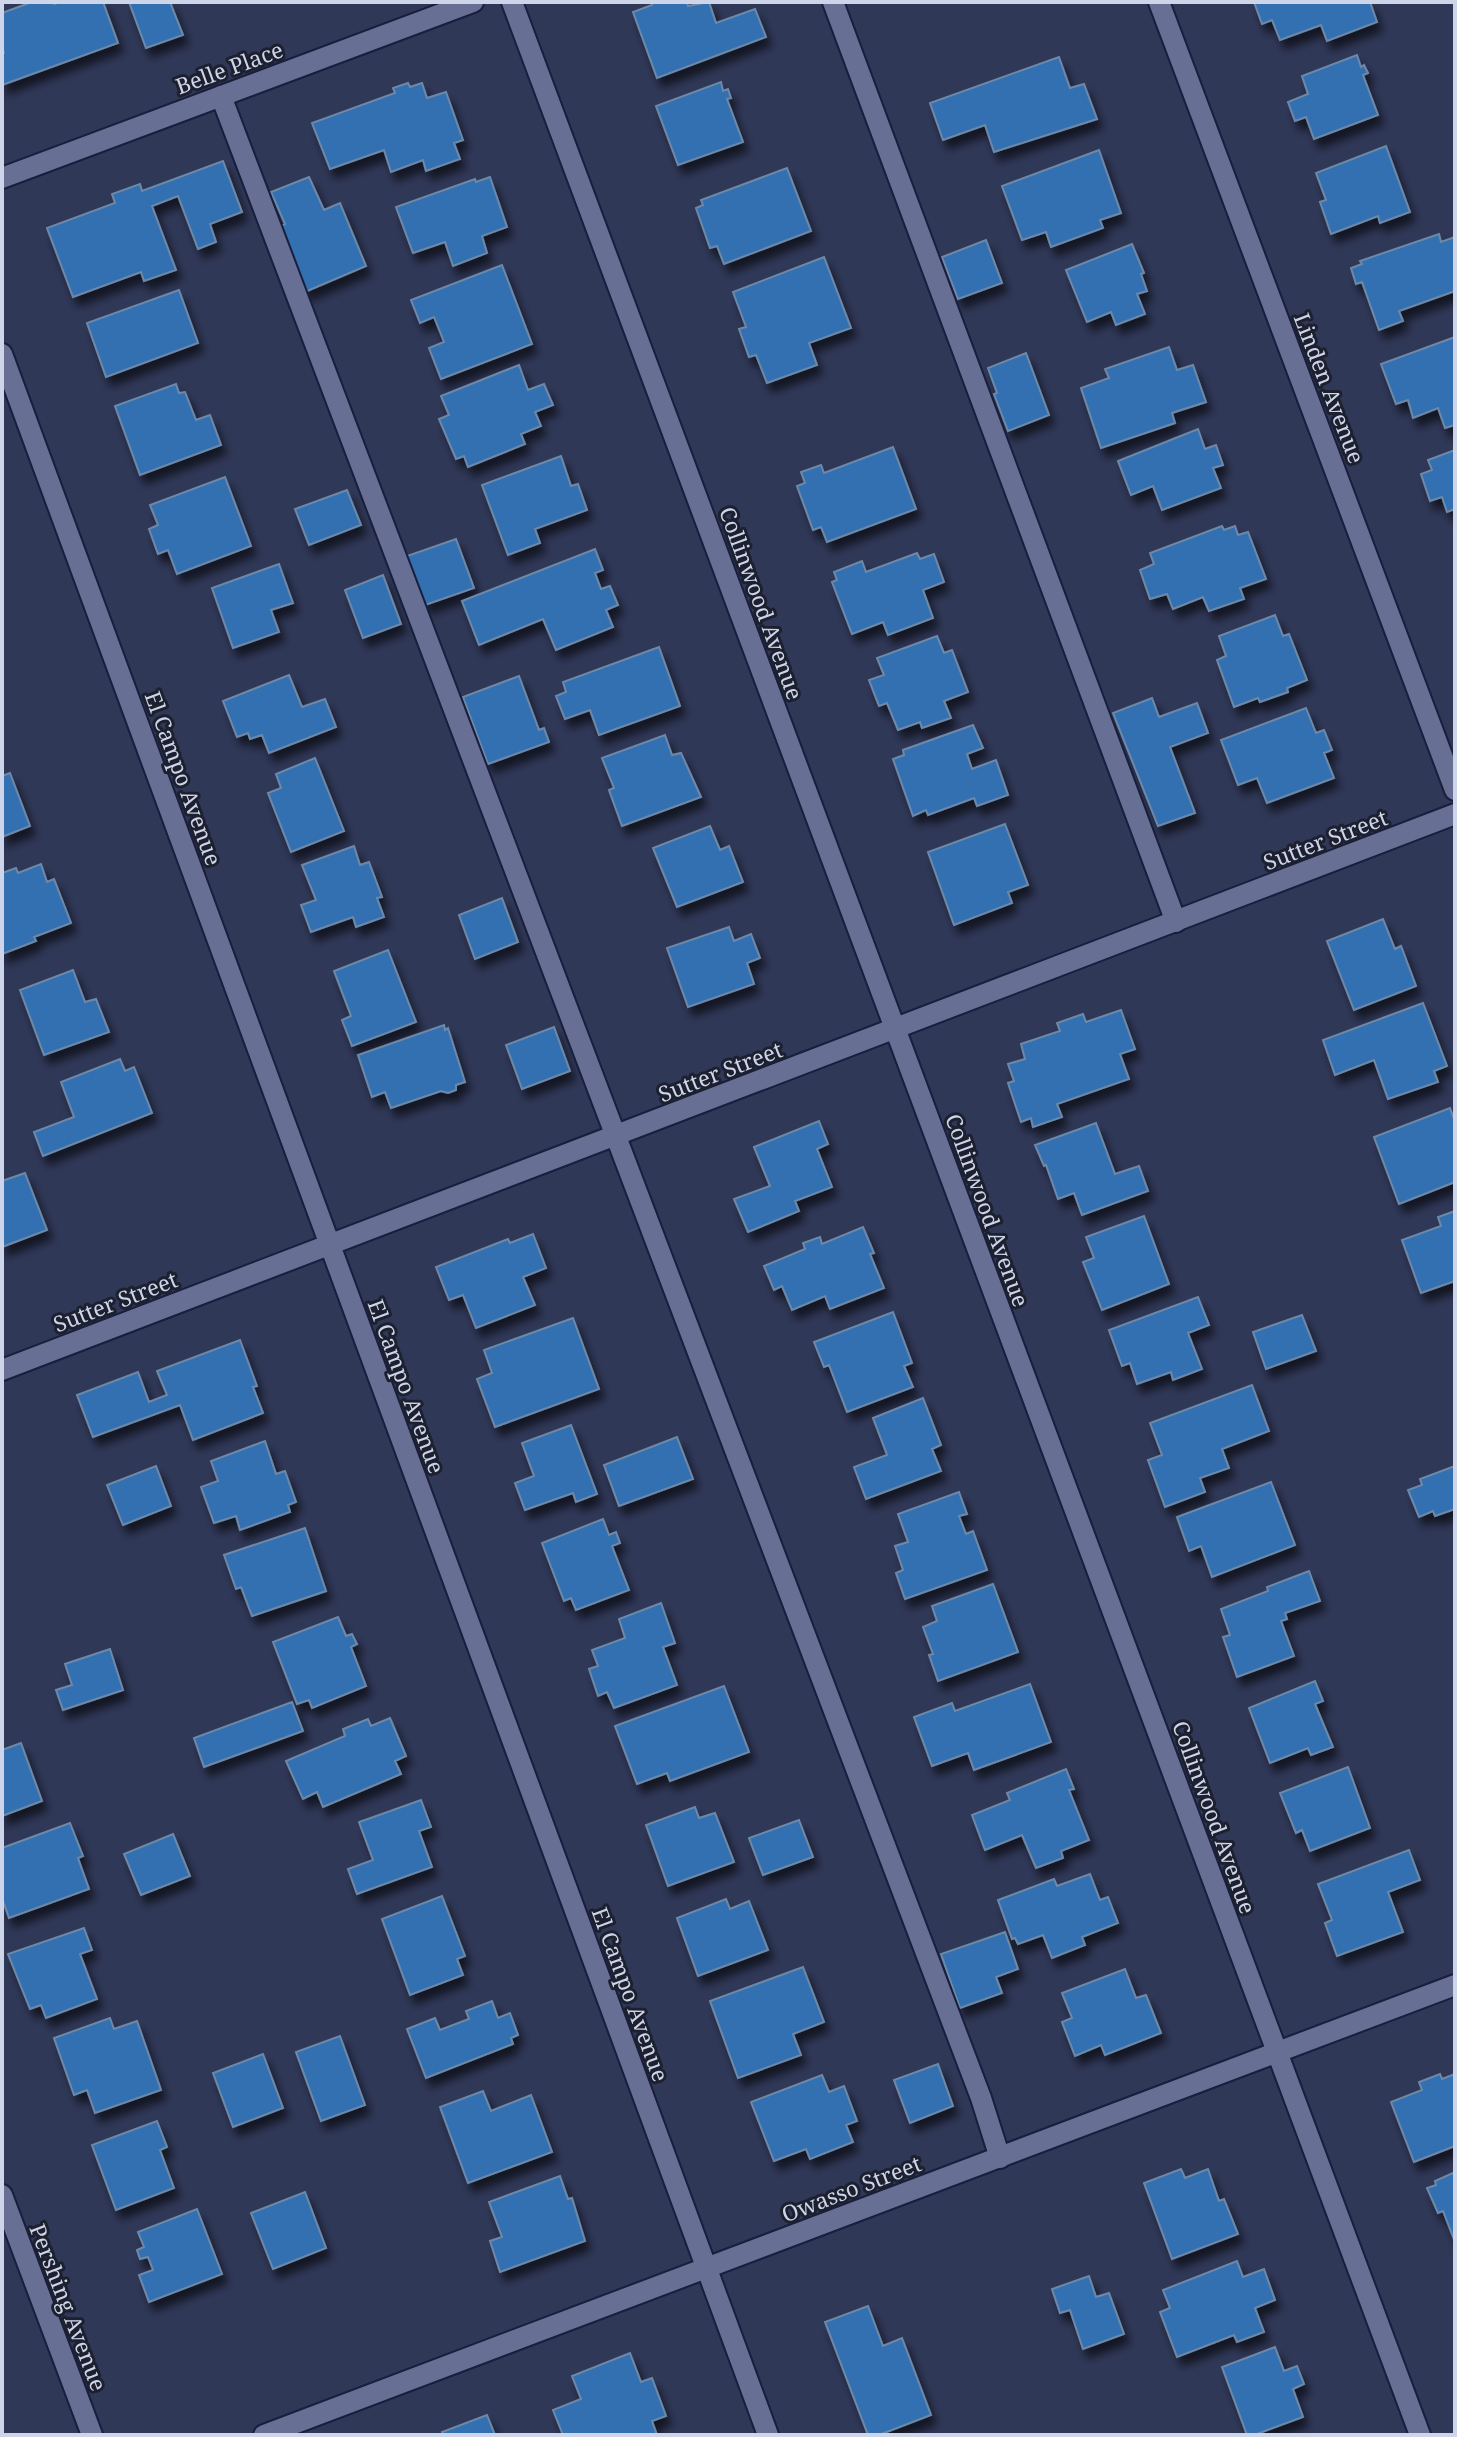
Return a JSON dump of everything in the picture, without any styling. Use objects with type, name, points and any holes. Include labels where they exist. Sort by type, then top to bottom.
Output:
[{"type":"street","name":"Belle Place","points":[[2,178],[473,2]]},
{"type":"street","name":"Collinwood Avenue","points":[[512,2],[1420,2435]]},
{"type":"street","points":[[833,2],[1176,922]]},
{"type":"street","name":"Linden Avenue","points":[[1159,2],[1455,790]]},
{"type":"street","points":[[221,96],[981,2098],[1000,2158]]},
{"type":"street","name":"El Campo Avenue","points":[[2,354],[768,2435]]},
{"type":"street","name":"Sutter Street","points":[[2,1370],[1455,814]]},
{"type":"street","name":"Owasso Street","points":[[264,2435],[1455,1985]]},
{"type":"street","name":"Pershing Avenue","points":[[2,2195],[92,2435]]},
{"type":"building","points":[[32,2],[103,2],[118,43],[2,85],[2,13]]},
{"type":"building","points":[[129,2],[170,2],[183,35],[146,48]]},
{"type":"building","points":[[651,2],[687,2],[688,6],[709,2],[716,23],[755,9],[766,37],[657,78],[633,12],[652,5]]},
{"type":"building","points":[[1254,2],[1370,2],[1377,22],[1327,41],[1321,25],[1280,40],[1272,20],[1262,24]]},
{"type":"building","points":[[1357,55],[1361,67],[1364,65],[1368,73],[1363,75],[1378,115],[1314,139],[1306,117],[1295,121],[1288,102],[1308,94],[1302,76]]},
{"type":"building","points":[[1059,57],[1070,88],[1084,84],[1097,119],[994,152],[985,125],[943,140],[930,103]]},
{"type":"building","points":[[721,82],[723,91],[728,89],[731,98],[727,99],[743,142],[678,165],[656,106]]},
{"type":"building","points":[[408,83],[410,87],[422,83],[427,98],[446,92],[463,140],[454,143],[460,159],[426,171],[423,160],[391,172],[384,150],[330,169],[312,123],[395,93],[393,88]]},
{"type":"building","points":[[1386,146],[1410,212],[1380,223],[1378,216],[1331,234],[1320,202],[1326,200],[1316,173]]},
{"type":"building","points":[[1099,150],[1121,213],[1100,220],[1103,228],[1051,247],[1046,232],[1022,240],[1002,186]]},
{"type":"building","points":[[223,161],[242,212],[210,224],[216,242],[198,249],[178,196],[152,206],[176,270],[144,281],[141,272],[73,297],[47,228],[115,203],[112,194],[140,184],[142,191]]},
{"type":"building","points":[[787,168],[811,231],[724,264],[717,246],[710,248],[696,208],[703,205],[701,200]]},
{"type":"building","points":[[309,177],[324,210],[340,203],[366,266],[305,292],[278,228],[285,224],[271,192]]},
{"type":"building","points":[[490,177],[507,227],[482,236],[487,253],[453,266],[445,242],[413,253],[396,207],[475,179],[476,182]]},
{"type":"building","points":[[1439,234],[1441,242],[1455,237],[1455,291],[1399,311],[1403,321],[1379,330],[1362,282],[1356,284],[1351,268],[1362,264],[1360,261]]},
{"type":"building","points":[[986,240],[1002,283],[958,299],[942,257]]},
{"type":"building","points":[[1132,244],[1144,273],[1141,274],[1147,291],[1137,294],[1145,314],[1116,325],[1111,312],[1087,322],[1066,270]]},
{"type":"building","points":[[824,257],[851,328],[809,343],[817,365],[767,383],[756,355],[749,357],[739,329],[746,327],[733,292]]},
{"type":"building","points":[[502,265],[532,344],[441,379],[429,348],[444,342],[434,317],[420,323],[411,300]]},
{"type":"building","points":[[179,290],[198,343],[106,377],[87,323]]},
{"type":"building","points":[[1455,337],[1455,425],[1445,428],[1438,408],[1413,418],[1408,400],[1396,404],[1381,364]]},
{"type":"building","points":[[1169,347],[1177,370],[1193,365],[1206,402],[1172,413],[1175,423],[1101,448],[1081,388],[1109,378],[1105,369]]},
{"type":"building","points":[[1026,353],[1049,415],[1008,431],[988,368]]},
{"type":"building","points":[[519,365],[528,390],[544,384],[553,405],[535,412],[541,426],[521,434],[525,444],[468,467],[464,456],[456,459],[439,419],[449,415],[441,396]]},
{"type":"building","points":[[176,384],[179,393],[185,392],[196,420],[210,415],[221,445],[140,475],[115,406]]},
{"type":"building","points":[[1198,429],[1205,449],[1216,445],[1223,465],[1213,468],[1221,488],[1162,510],[1153,486],[1131,495],[1118,461]]},
{"type":"building","points":[[893,447],[916,509],[827,542],[821,527],[813,530],[797,486],[805,483],[801,472],[821,465],[824,473]]},
{"type":"building","points":[[1455,450],[1455,509],[1447,512],[1442,497],[1430,501],[1421,474],[1432,470],[1428,460]]},
{"type":"building","points":[[561,456],[571,486],[578,484],[587,510],[535,529],[540,543],[508,555],[482,485]]},
{"type":"building","points":[[225,477],[251,546],[177,574],[168,550],[158,554],[149,529],[158,525],[150,505]]},
{"type":"building","points":[[347,490],[361,525],[309,545],[295,509]]},
{"type":"building","points":[[1222,526],[1224,530],[1235,526],[1238,535],[1248,532],[1266,579],[1240,588],[1244,599],[1209,611],[1203,597],[1173,609],[1167,594],[1150,599],[1140,570],[1154,564],[1150,553]]},
{"type":"building","points":[[456,539],[474,588],[425,605],[407,556]]},
{"type":"building","points":[[595,549],[603,570],[595,573],[601,589],[610,586],[618,605],[606,610],[613,627],[556,650],[543,619],[479,645],[462,601]]},
{"type":"building","points":[[917,553],[920,559],[934,554],[944,582],[923,590],[933,618],[888,635],[883,622],[852,634],[832,582],[837,580],[834,572],[862,561],[866,572]]},
{"type":"building","points":[[279,564],[293,603],[271,610],[279,632],[233,648],[212,588]]},
{"type":"building","points":[[383,575],[401,624],[363,638],[345,590]]},
{"type":"building","points":[[1275,615],[1283,636],[1289,634],[1307,680],[1287,688],[1288,692],[1234,707],[1217,660],[1226,656],[1219,636]]},
{"type":"building","points":[[937,636],[944,653],[952,650],[968,692],[944,701],[951,718],[922,728],[920,722],[898,730],[887,703],[879,706],[869,680],[884,675],[877,658]]},
{"type":"building","points":[[659,647],[680,706],[599,735],[590,710],[565,719],[556,696],[566,692],[563,682]]},
{"type":"building","points":[[289,675],[302,707],[325,699],[336,727],[269,753],[262,735],[250,739],[248,733],[237,737],[223,701]]},
{"type":"building","points":[[519,676],[539,730],[544,728],[549,742],[488,764],[463,697]]},
{"type":"building","points":[[1152,698],[1159,717],[1197,703],[1208,733],[1170,747],[1195,813],[1158,826],[1113,713]]},
{"type":"building","points":[[1306,708],[1316,733],[1324,730],[1332,750],[1324,753],[1334,778],[1267,803],[1257,778],[1238,785],[1221,740]]},
{"type":"building","points":[[973,725],[983,748],[967,754],[972,769],[996,760],[1008,795],[977,806],[974,798],[928,815],[926,810],[913,816],[893,759],[904,755],[903,750]]},
{"type":"building","points":[[665,735],[672,755],[681,753],[701,797],[622,826],[609,790],[614,788],[602,758]]},
{"type":"building","points":[[315,758],[344,831],[291,852],[268,793],[281,788],[276,774]]},
{"type":"building","points":[[10,773],[30,826],[2,837],[2,776]]},
{"type":"building","points":[[1005,824],[1028,885],[1008,892],[1012,903],[954,925],[928,852]]},
{"type":"building","points":[[710,826],[720,850],[729,846],[743,882],[677,907],[653,848]]},
{"type":"building","points":[[354,846],[360,865],[369,862],[382,897],[377,898],[384,917],[356,927],[353,917],[311,932],[301,905],[316,900],[302,865]]},
{"type":"building","points":[[41,864],[47,882],[54,879],[71,923],[2,954],[2,873],[16,868],[18,873]]},
{"type":"building","points":[[502,898],[518,942],[475,959],[459,915]]},
{"type":"building","points":[[1383,919],[1395,949],[1401,946],[1416,986],[1354,1010],[1327,941]]},
{"type":"building","points":[[729,927],[734,941],[751,934],[760,958],[747,963],[754,984],[688,1007],[667,948]]},
{"type":"building","points":[[388,950],[416,1022],[352,1046],[342,1020],[351,1016],[334,971]]},
{"type":"building","points":[[73,970],[85,1002],[96,999],[109,1032],[44,1055],[20,990]]},
{"type":"building","points":[[1423,1003],[1447,1066],[1434,1071],[1438,1082],[1388,1099],[1374,1060],[1335,1075],[1323,1040]]},
{"type":"building","points":[[1121,1010],[1135,1049],[1120,1054],[1129,1079],[1057,1104],[1062,1117],[1033,1127],[1031,1118],[1021,1122],[1008,1083],[1014,1081],[1008,1064],[1025,1059],[1021,1044],[1060,1031],[1057,1023],[1083,1014],[1086,1022]]},
{"type":"building","points":[[444,1025],[445,1030],[448,1028],[465,1082],[448,1093],[441,1091],[391,1108],[385,1092],[372,1097],[358,1055]]},
{"type":"building","points":[[554,1027],[570,1071],[522,1089],[506,1045]]},
{"type":"building","points":[[120,1059],[125,1071],[134,1067],[152,1113],[43,1156],[34,1132],[74,1117],[61,1082]]},
{"type":"building","points":[[1450,1108],[1455,1122],[1455,1182],[1399,1204],[1374,1137]]},
{"type":"building","points":[[819,1121],[828,1144],[817,1149],[832,1187],[795,1201],[799,1211],[748,1232],[734,1199],[770,1186],[754,1147]]},
{"type":"building","points":[[1096,1123],[1115,1174],[1139,1166],[1148,1191],[1082,1215],[1074,1193],[1058,1199],[1035,1145]]},
{"type":"building","points":[[25,1173],[47,1230],[2,1247],[2,1181]]},
{"type":"building","points":[[1455,1211],[1455,1281],[1421,1293],[1402,1240],[1441,1226],[1438,1217]]},
{"type":"building","points":[[1144,1216],[1169,1284],[1102,1310],[1083,1262],[1094,1258],[1086,1237]]},
{"type":"building","points":[[863,1227],[884,1288],[830,1309],[825,1296],[792,1310],[782,1286],[774,1290],[764,1266],[805,1249],[803,1243],[820,1237],[822,1244]]},
{"type":"building","points":[[533,1234],[546,1268],[523,1277],[535,1305],[476,1328],[463,1295],[449,1300],[436,1267],[508,1239],[510,1243]]},
{"type":"building","points":[[1198,1297],[1209,1325],[1188,1333],[1202,1369],[1173,1380],[1171,1372],[1137,1384],[1130,1363],[1122,1366],[1109,1330]]},
{"type":"building","points":[[893,1312],[912,1363],[904,1366],[913,1387],[847,1412],[829,1365],[824,1367],[814,1342]]},
{"type":"building","points":[[1302,1315],[1316,1351],[1266,1369],[1253,1332]]},
{"type":"building","points":[[573,1318],[599,1389],[495,1427],[477,1379],[492,1373],[484,1350]]},
{"type":"building","points":[[240,1340],[263,1413],[193,1440],[180,1405],[93,1437],[77,1395],[138,1372],[149,1402],[167,1395],[157,1371]]},
{"type":"building","points":[[1252,1385],[1269,1431],[1222,1449],[1229,1468],[1200,1478],[1205,1492],[1165,1507],[1148,1460],[1162,1455],[1150,1423]]},
{"type":"building","points":[[923,1398],[941,1445],[932,1449],[941,1471],[866,1499],[854,1467],[887,1455],[873,1418]]},
{"type":"building","points":[[571,1425],[597,1494],[576,1502],[573,1493],[525,1510],[515,1483],[534,1476],[522,1443]]},
{"type":"building","points":[[677,1437],[693,1479],[619,1506],[604,1465]]},
{"type":"building","points":[[265,1441],[276,1474],[285,1471],[296,1502],[288,1505],[290,1512],[240,1530],[236,1516],[214,1523],[201,1487],[218,1481],[211,1461]]},
{"type":"building","points":[[156,1466],[171,1506],[123,1525],[107,1485]]},
{"type":"building","points":[[1455,1466],[1455,1509],[1435,1516],[1433,1511],[1419,1517],[1408,1490],[1422,1485],[1420,1479]]},
{"type":"building","points":[[1271,1482],[1295,1545],[1212,1577],[1201,1546],[1189,1551],[1177,1517]]},
{"type":"building","points":[[959,1492],[967,1514],[959,1516],[966,1534],[973,1531],[987,1570],[905,1599],[896,1573],[903,1570],[895,1546],[908,1542],[898,1514]]},
{"type":"building","points":[[603,1519],[609,1535],[616,1532],[620,1543],[612,1546],[629,1590],[576,1610],[571,1598],[564,1601],[542,1543]]},
{"type":"building","points":[[305,1528],[326,1591],[252,1616],[241,1587],[236,1589],[224,1555]]},
{"type":"building","points":[[1309,1571],[1320,1601],[1285,1613],[1287,1619],[1281,1621],[1294,1656],[1237,1677],[1223,1637],[1230,1635],[1221,1609]]},
{"type":"building","points":[[993,1584],[1018,1652],[938,1681],[929,1655],[933,1654],[923,1627],[937,1621],[932,1606]]},
{"type":"building","points":[[661,1603],[675,1643],[663,1647],[677,1685],[614,1708],[607,1692],[598,1696],[589,1669],[598,1666],[592,1650],[625,1638],[619,1619]]},
{"type":"building","points":[[338,1617],[346,1636],[352,1634],[357,1644],[351,1647],[366,1686],[312,1708],[309,1700],[297,1704],[273,1642]]},
{"type":"building","points":[[110,1649],[123,1690],[63,1710],[56,1690],[72,1685],[65,1664]]},
{"type":"building","points":[[1315,1681],[1323,1701],[1315,1704],[1333,1747],[1311,1755],[1308,1748],[1270,1763],[1249,1708]]},
{"type":"building","points":[[1030,1684],[1051,1742],[974,1770],[968,1753],[932,1766],[914,1717],[952,1703],[955,1711]]},
{"type":"building","points":[[724,1686],[749,1752],[670,1781],[667,1773],[637,1784],[615,1726]]},
{"type":"building","points":[[292,1702],[303,1731],[204,1767],[194,1738]]},
{"type":"building","points":[[390,1718],[406,1756],[395,1761],[401,1774],[323,1807],[317,1792],[303,1799],[286,1761],[345,1736],[343,1729],[368,1719],[371,1726]]},
{"type":"building","points":[[21,1743],[42,1801],[2,1816],[2,1750]]},
{"type":"building","points":[[1348,1767],[1370,1828],[1310,1851],[1302,1830],[1296,1833],[1280,1793]]},
{"type":"building","points":[[1066,1769],[1074,1789],[1069,1790],[1089,1840],[1061,1851],[1063,1858],[1036,1868],[1022,1835],[985,1850],[972,1815],[1010,1800],[1007,1793]]},
{"type":"building","points":[[421,1800],[431,1827],[419,1831],[432,1867],[357,1894],[348,1869],[373,1860],[359,1822]]},
{"type":"building","points":[[695,1807],[699,1818],[715,1813],[734,1862],[668,1886],[646,1825]]},
{"type":"building","points":[[799,1820],[813,1857],[763,1875],[749,1838]]},
{"type":"building","points":[[70,1823],[83,1856],[78,1858],[89,1889],[9,1918],[2,1898],[2,1848]]},
{"type":"building","points":[[173,1834],[190,1876],[141,1895],[124,1854]]},
{"type":"building","points":[[1409,1850],[1420,1880],[1388,1892],[1403,1932],[1337,1956],[1325,1923],[1332,1920],[1318,1884]]},
{"type":"building","points":[[1090,1874],[1100,1900],[1108,1897],[1118,1923],[1082,1937],[1085,1945],[1052,1958],[1043,1935],[1018,1944],[1015,1938],[1012,1939],[998,1900],[1054,1879],[1057,1886]]},
{"type":"building","points":[[442,1896],[465,1956],[457,1959],[463,1975],[410,1995],[382,1919]]},
{"type":"building","points":[[726,1899],[730,1909],[749,1901],[768,1950],[698,1976],[677,1918]]},
{"type":"building","points":[[84,1928],[92,1950],[80,1954],[97,1999],[46,2018],[41,2005],[30,2009],[8,1954]]},
{"type":"building","points":[[1005,1932],[1018,1969],[996,1977],[1002,1993],[960,2008],[941,1954]]},
{"type":"building","points":[[803,1967],[824,2022],[793,2034],[801,2055],[738,2078],[710,2001]]},
{"type":"building","points":[[1125,1969],[1136,1998],[1146,1995],[1161,2033],[1105,2055],[1101,2045],[1075,2056],[1062,2022],[1072,2018],[1062,1993]]},
{"type":"building","points":[[492,2001],[498,2018],[510,2013],[518,2035],[511,2038],[513,2044],[426,2078],[407,2029],[435,2018],[440,2030],[469,2019],[466,2011]]},
{"type":"building","points":[[110,2018],[114,2029],[137,2021],[161,2090],[95,2113],[87,2090],[74,2095],[54,2038]]},
{"type":"building","points":[[340,2036],[365,2105],[321,2121],[296,2052]]},
{"type":"building","points":[[263,2054],[283,2108],[233,2127],[213,2073]]},
{"type":"building","points":[[938,2064],[953,2106],[910,2123],[894,2080]]},
{"type":"building","points":[[1440,2074],[1442,2079],[1455,2074],[1455,2146],[1414,2162],[1391,2102],[1422,2090],[1419,2082]]},
{"type":"building","points":[[822,2075],[829,2092],[844,2086],[857,2121],[846,2125],[853,2142],[810,2159],[806,2149],[774,2161],[751,2102]]},
{"type":"building","points":[[483,2091],[491,2111],[531,2095],[552,2152],[468,2183],[440,2107]]},
{"type":"building","points":[[157,2121],[167,2147],[160,2150],[174,2188],[116,2210],[92,2145]]},
{"type":"building","points":[[1181,2169],[1185,2178],[1208,2169],[1219,2201],[1224,2199],[1238,2234],[1172,2259],[1144,2183]]},
{"type":"building","points":[[1455,2172],[1455,2242],[1443,2211],[1438,2213],[1427,2188]]},
{"type":"building","points":[[560,2176],[568,2199],[572,2198],[585,2241],[500,2272],[490,2241],[502,2237],[489,2202]]},
{"type":"building","points":[[305,2192],[326,2248],[273,2269],[251,2213]]},
{"type":"building","points":[[197,2209],[222,2274],[149,2302],[139,2275],[153,2270],[148,2257],[140,2259],[137,2250],[144,2247],[138,2232]]},
{"type":"building","points":[[1237,2261],[1243,2277],[1264,2269],[1275,2300],[1255,2308],[1264,2332],[1237,2342],[1234,2335],[1177,2357],[1160,2312],[1170,2308],[1163,2290]]},
{"type":"building","points":[[1089,2276],[1096,2297],[1109,2293],[1124,2334],[1083,2349],[1070,2310],[1060,2313],[1052,2289]]},
{"type":"building","points":[[868,2306],[883,2346],[902,2338],[931,2415],[879,2435],[868,2435],[825,2322]]},
{"type":"building","points":[[1275,2347],[1284,2371],[1297,2366],[1304,2384],[1293,2389],[1303,2417],[1247,2435],[1222,2367]]},
{"type":"building","points":[[630,2353],[641,2382],[652,2378],[666,2416],[652,2421],[657,2435],[563,2435],[553,2410],[581,2399],[572,2376]]},
{"type":"building","points":[[487,2415],[495,2435],[443,2435],[442,2432]]}]
